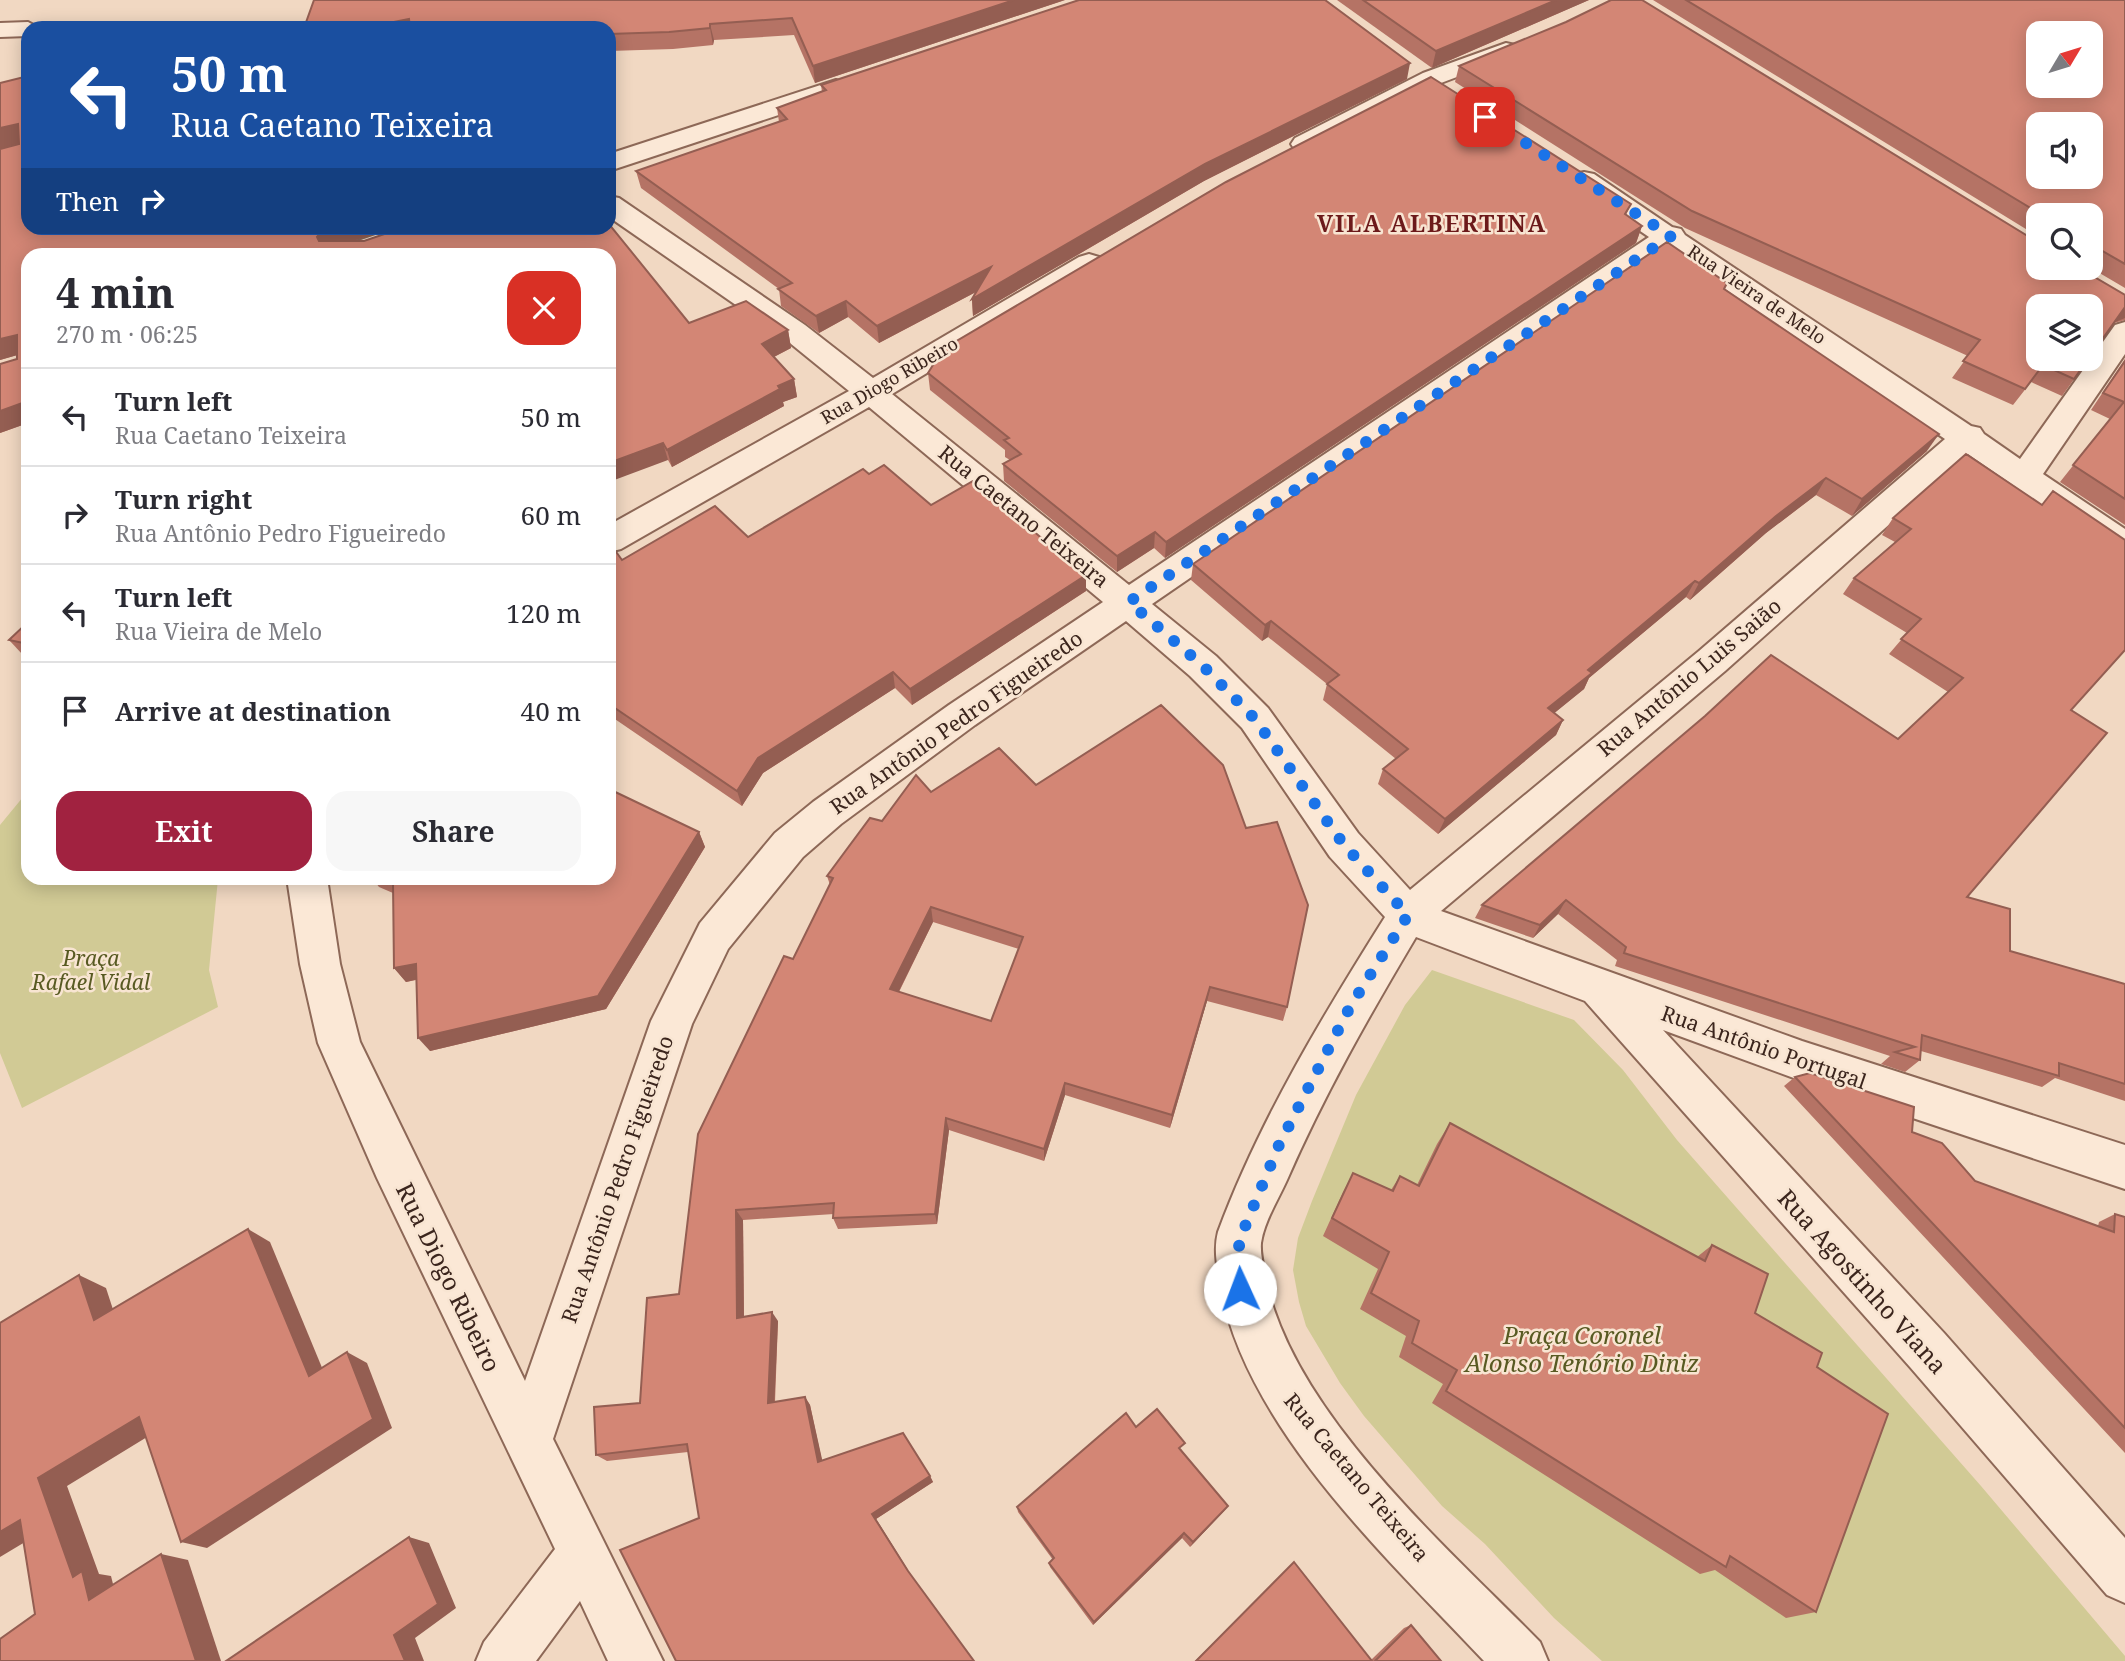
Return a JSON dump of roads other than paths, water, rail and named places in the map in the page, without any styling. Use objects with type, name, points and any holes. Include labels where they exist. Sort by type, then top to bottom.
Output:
[{"type":"street","points":[[0,30],[21,29]]},
{"type":"street","points":[[1284,155],[1439,87],[1531,40]]},
{"type":"street","points":[[1399,60],[1439,87]]},
{"type":"street","points":[[616,161],[861,79]]},
{"type":"street","name":"Rua Vieira de Melo","points":[[1566,168],[1969,436],[2125,545]]},
{"type":"street","name":"Rua Caetano Teixeira","points":[[616,209],[702,265],[872,392],[1129,602],[1203,666],[1255,719],[1344,845],[1408,915],[1350,1007],[1279,1145],[1239,1241],[1240,1289],[1256,1339],[1293,1405],[1383,1514],[1521,1661]]},
{"type":"street","points":[[365,248],[402,235]]},
{"type":"street","name":"Rua Antônio Pedro Figueiredo","points":[[528,1441],[672,1021],[714,936],[789,845],[827,813],[962,715],[1671,236]]},
{"type":"street","name":"Rua Diogo Ribeiro","points":[[616,536],[872,392],[1118,246]]},
{"type":"street","points":[[2025,476],[2125,332]]},
{"type":"street","name":"Rua Antônio Luis Saião","points":[[1408,915],[1712,661],[1969,436]]},
{"type":"street","name":"Rua Diogo Ribeiro","points":[[306,885],[320,964],[339,1043],[393,1163],[636,1661]]},
{"type":"street","name":"Rua Antônio Portugal","points":[[1408,915],[1598,988],[1801,1061],[2125,1167]]},
{"type":"street","name":"Rua Agostinho Viana","points":[[1598,988],[1927,1350],[2125,1577]]},
{"type":"street","points":[[503,1661],[583,1554]]},
{"type":"district","name":"VILA ALBERTINA","points":[[1432,223]]},
{"type":"park label","name":"Praça Rafael Vidal","points":[[91,970]]},
{"type":"park label","name":"Praça Coronel Alonso Tenório Diniz","points":[[1582,1348]]}]
